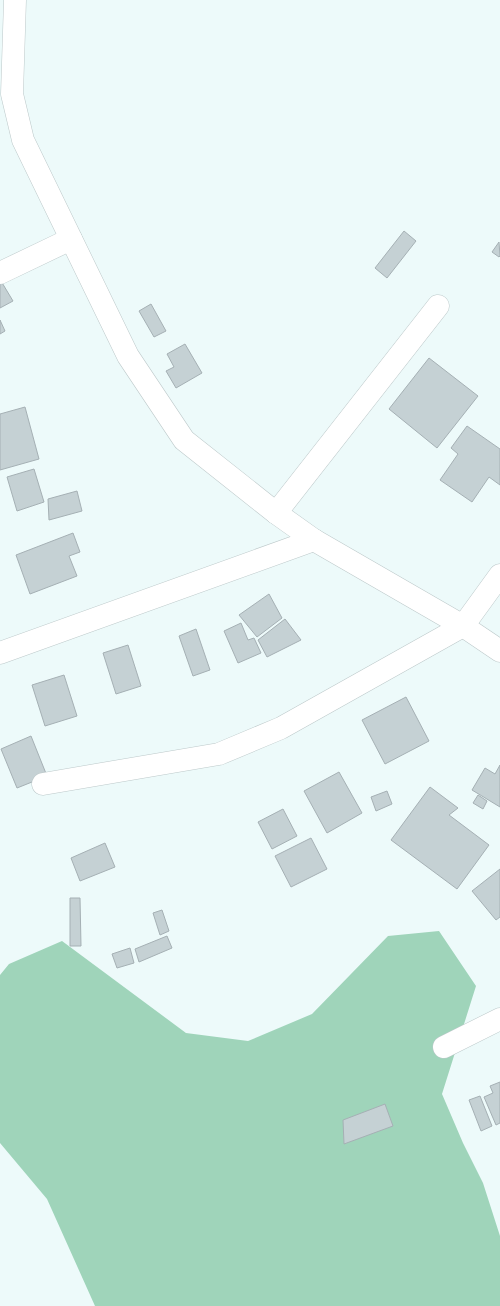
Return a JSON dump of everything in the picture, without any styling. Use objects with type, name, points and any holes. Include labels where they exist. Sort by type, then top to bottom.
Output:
[{"type":"street","points":[[15,0],[6,96],[23,140],[128,356],[184,440],[276,513],[314,540],[464,626],[500,651]]},
{"type":"street","points":[[0,273],[71,239]]},
{"type":"street","points":[[276,513],[438,306]]},
{"type":"street","points":[[0,653],[314,540]]},
{"type":"street","points":[[43,784],[219,754],[281,728],[464,626],[500,575]]},
{"type":"street","points":[[444,1047],[500,1020]]},
{"type":"green space","points":[[439,931],[476,986],[442,1094],[463,1143],[483,1183],[500,1236],[500,1306],[95,1306],[47,1199],[0,1143],[0,975],[9,964],[62,941],[186,1033],[248,1041],[312,1014],[388,936]]},
{"type":"building","points":[[404,231],[416,241],[387,278],[375,268]]},
{"type":"building","points":[[499,242],[500,256],[499,257],[492,252]]},
{"type":"building","points":[[0,281],[13,301],[0,308]]},
{"type":"building","points":[[151,304],[166,331],[154,337],[139,311]]},
{"type":"building","points":[[0,320],[5,331],[0,334]]},
{"type":"building","points":[[185,344],[202,373],[176,388],[166,371],[174,367],[167,354]]},
{"type":"building","points":[[429,358],[478,396],[437,448],[389,409]]},
{"type":"building","points":[[25,407],[39,459],[0,470],[0,414]]},
{"type":"building","points":[[467,426],[500,449],[500,485],[489,477],[472,502],[440,480],[458,454],[451,448]]},
{"type":"building","points":[[34,469],[44,502],[17,511],[7,477]]},
{"type":"building","points":[[77,491],[82,511],[49,520],[48,499]]},
{"type":"building","points":[[73,533],[80,552],[69,556],[77,576],[30,594],[16,555]]},
{"type":"building","points":[[269,594],[282,618],[257,637],[239,615]]},
{"type":"building","points":[[285,619],[301,640],[267,657],[258,640]]},
{"type":"building","points":[[241,623],[248,640],[254,638],[261,653],[238,663],[224,631]]},
{"type":"building","points":[[196,629],[210,670],[193,676],[179,636]]},
{"type":"building","points":[[128,645],[141,686],[116,694],[103,653]]},
{"type":"building","points":[[64,675],[77,716],[45,726],[32,685]]},
{"type":"building","points":[[406,697],[429,741],[385,764],[362,720]]},
{"type":"building","points":[[31,736],[47,776],[17,788],[1,749]]},
{"type":"building","points":[[500,765],[500,807],[472,790],[485,768],[495,774]]},
{"type":"building","points":[[339,772],[362,813],[327,833],[304,791]]},
{"type":"building","points":[[430,787],[458,808],[449,815],[489,845],[457,889],[391,840]]},
{"type":"building","points":[[387,791],[392,804],[376,811],[371,797]]},
{"type":"building","points":[[478,795],[487,801],[483,809],[473,803]]},
{"type":"building","points":[[283,809],[297,836],[272,849],[258,822]]},
{"type":"building","points":[[311,838],[327,869],[291,887],[275,856]]},
{"type":"building","points":[[105,843],[115,867],[80,881],[71,858]]},
{"type":"building","points":[[500,869],[500,917],[496,920],[472,891]]},
{"type":"building","points":[[70,898],[80,898],[81,946],[70,946]]},
{"type":"building","points":[[162,910],[169,931],[160,935],[153,913]]},
{"type":"building","points":[[167,936],[172,948],[139,962],[135,949]]},
{"type":"building","points":[[130,948],[134,963],[117,968],[112,954]]},
{"type":"building","points":[[500,1082],[500,1123],[496,1125],[484,1097],[493,1093],[490,1086]]},
{"type":"building","points":[[480,1096],[492,1126],[481,1131],[469,1100]]},
{"type":"building","points":[[385,1104],[393,1126],[344,1144],[343,1120]]}]
